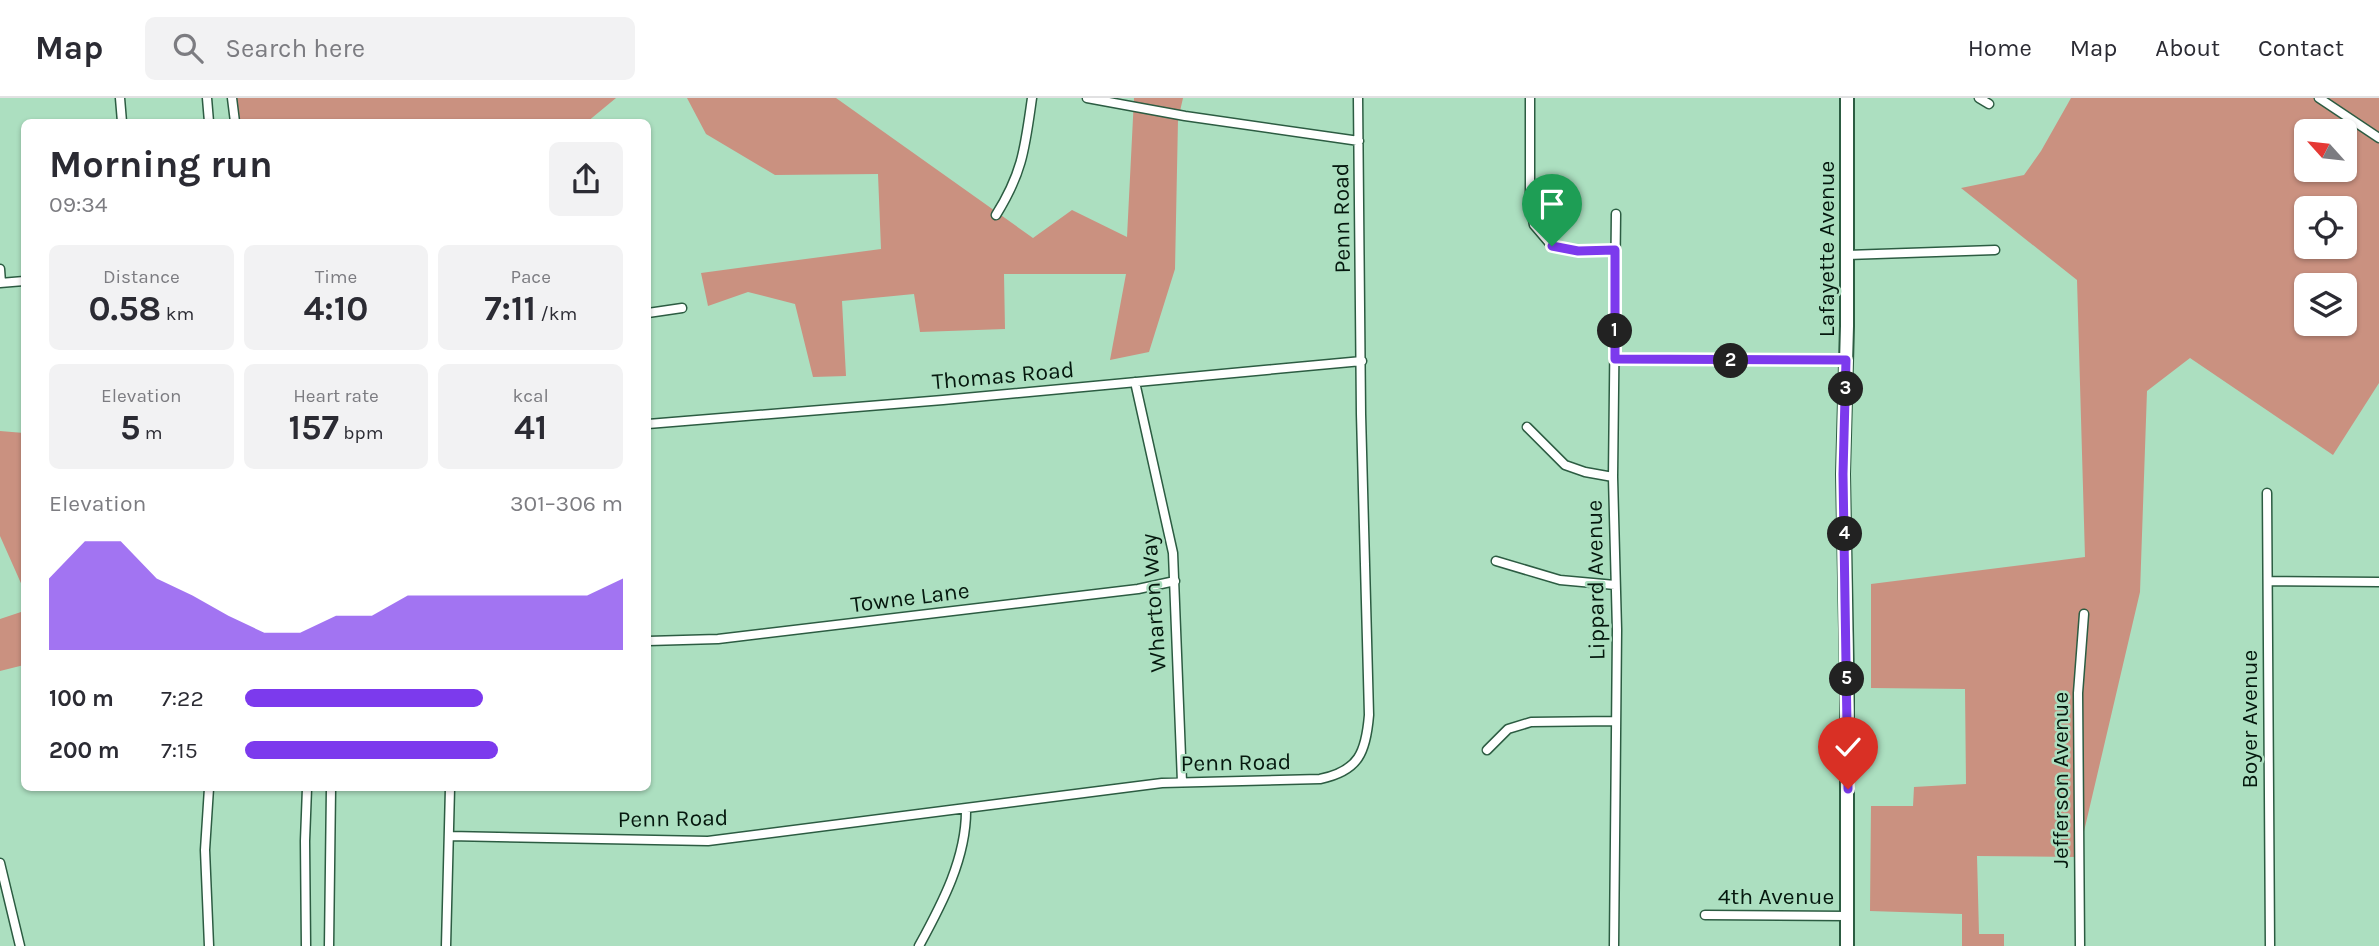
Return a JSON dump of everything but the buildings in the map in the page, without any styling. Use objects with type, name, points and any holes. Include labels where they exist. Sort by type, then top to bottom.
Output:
[{"type":"street","points":[[120,98],[122,119]]},
{"type":"street","points":[[207,98],[209,119]]},
{"type":"street","points":[[232,98],[235,119]]},
{"type":"street","points":[[996,215],[1018,175],[1032,98]]},
{"type":"street","points":[[1087,98],[1185,116],[1359,141]]},
{"type":"street","name":"Penn Road","points":[[449,836],[708,841],[1182,782],[1320,779],[1346,771],[1356,764],[1367,737],[1369,715],[1361,414],[1358,98]]},
{"type":"street","points":[[1530,98],[1530,204],[1534,225],[1552,246],[1578,251],[1615,250]]},
{"type":"street","name":"Lafayette Avenue","points":[[1847,98],[1843,474],[1847,680],[1847,946]]},
{"type":"street","points":[[1979,98],[1989,104]]},
{"type":"street","points":[[2319,98],[2379,138]]},
{"type":"street","name":"Lippard Avenue","points":[[1614,946],[1613,477],[1616,214]]},
{"type":"street","points":[[1847,255],[1995,250]]},
{"type":"street","points":[[0,269],[1,283],[21,281]]},
{"type":"street","points":[[651,313],[682,308]]},
{"type":"street","points":[[1615,359],[1846,360]]},
{"type":"street","name":"Thomas Road","points":[[651,424],[1362,361]]},
{"type":"street","name":"Wharton Way","points":[[1135,382],[1173,553],[1182,782]]},
{"type":"street","points":[[1527,427],[1565,465],[1584,472],[1613,477]]},
{"type":"street","name":"Boyer Avenue","points":[[2267,493],[2270,946]]},
{"type":"street","points":[[1496,561],[1560,580],[1615,585]]},
{"type":"street","name":"Towne Lane","points":[[651,641],[718,639],[1138,589],[1175,581]]},
{"type":"street","points":[[2268,581],[2379,582]]},
{"type":"street","name":"Jefferson Avenue","points":[[2080,946],[2078,694],[2084,614]]},
{"type":"street","points":[[1487,750],[1508,729],[1531,722],[1615,721]]},
{"type":"street","points":[[209,791],[205,850],[209,946]]},
{"type":"street","points":[[306,946],[307,791]]},
{"type":"street","points":[[329,946],[331,791]]},
{"type":"street","points":[[446,946],[450,791]]},
{"type":"street","points":[[919,946],[961,854],[967,828],[966,808]]},
{"type":"street","points":[[0,863],[20,946]]},
{"type":"street","name":"4th Avenue","points":[[1705,915],[1847,916]]},
{"type":"shaded area","points":[[236,98],[616,98],[591,119],[238,119]]},
{"type":"shaded area","points":[[687,98],[836,98],[1033,238],[1072,210],[1127,237],[1134,98],[1183,98],[1178,120],[1175,269],[1149,352],[1110,360],[1126,274],[1004,274],[1005,329],[920,332],[914,294],[842,301],[846,376],[813,377],[795,304],[748,292],[708,306],[701,273],[881,249],[878,174],[775,175],[706,134]]},
{"type":"shaded area","points":[[2071,98],[2379,98],[2379,383],[2333,455],[2190,358],[2147,391],[2140,592],[2078,857],[1977,856],[1979,934],[2004,934],[2004,946],[1962,946],[1962,914],[1870,911],[1871,806],[1913,806],[1914,787],[1966,784],[1965,689],[1871,688],[1871,584],[2085,557],[2077,280],[1961,188],[2024,175]]},
{"type":"shaded area","points":[[0,431],[21,433],[21,583],[0,536]]},
{"type":"shaded area","points":[[21,612],[21,666],[0,671],[0,619]]},
{"type":"route","points":[[1552,246],[1578,251],[1615,250],[1615,359],[1846,360],[1843,474],[1848,789]]}]
